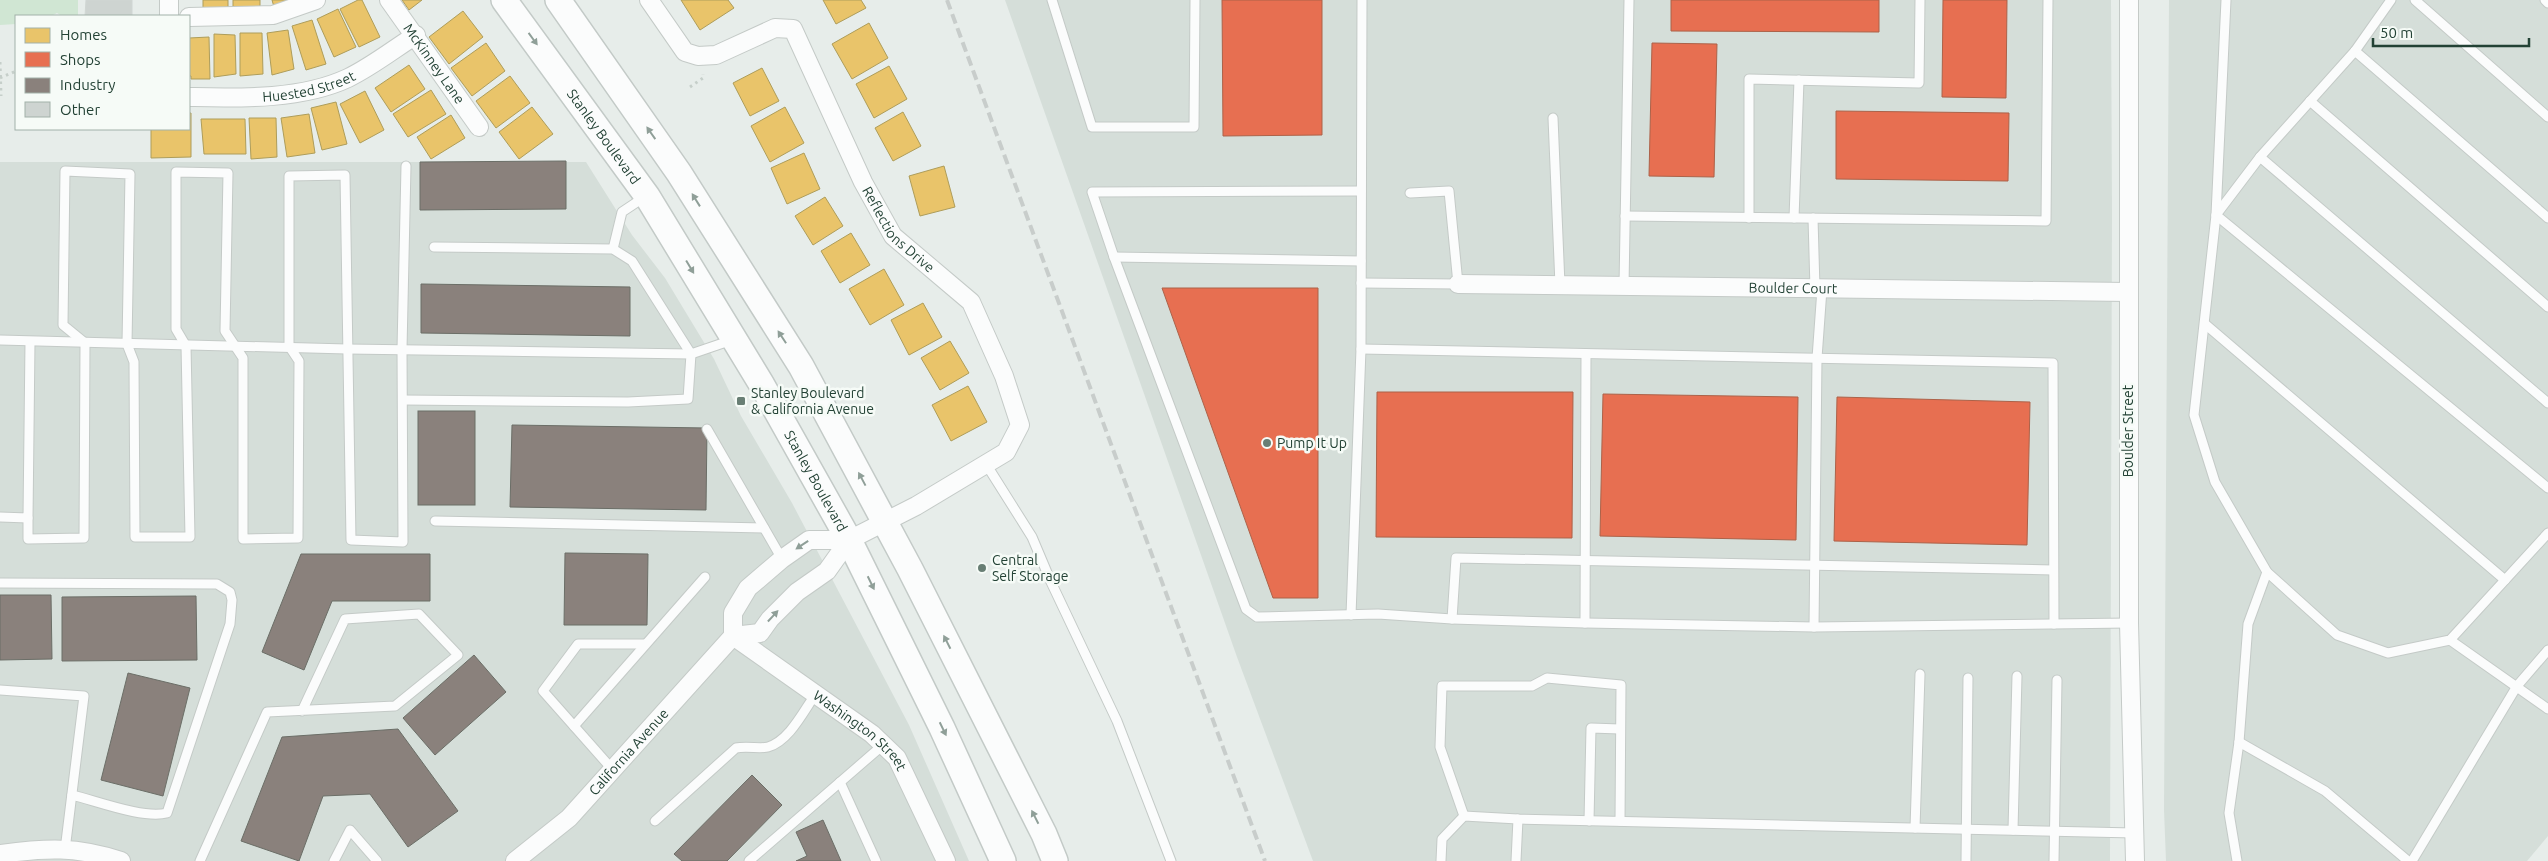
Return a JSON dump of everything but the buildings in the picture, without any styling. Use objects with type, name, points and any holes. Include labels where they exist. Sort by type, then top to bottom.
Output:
[{"type":"main road","name":"Stanley Boulevard","points":[[504,0],[647,196],[814,475],[849,540],[942,728],[1003,861]]},
{"type":"main road","points":[[546,0],[574,21]]},
{"type":"main road","points":[[558,0],[679,173],[801,366],[970,685],[1055,861]]},
{"type":"main road","points":[[647,196],[679,173]]},
{"type":"street","points":[[169,0],[169,15]]},
{"type":"street","points":[[190,17],[273,14],[316,0]]},
{"type":"street","name":"McKinney Lane","points":[[389,0],[416,35],[479,127]]},
{"type":"street","name":"Reflections Drive","points":[[649,0],[685,52],[698,56],[716,56],[775,28],[793,28],[862,182],[893,236],[972,302],[1004,376],[1020,425],[1006,452],[918,505],[885,522]]},
{"type":"street","name":"Boulder Street","points":[[2129,0],[2129,623],[2135,861]]},
{"type":"street","name":"Huested Street","points":[[190,97],[236,98],[295,94],[347,78],[416,35]]},
{"type":"street","name":"Boulder Court","points":[[1458,284],[2128,292]]},
{"type":"street","points":[[849,540],[827,571],[797,592],[770,619],[760,633],[732,636],[733,613],[748,588],[782,559],[809,540],[849,540],[885,522]]},
{"type":"street","name":"Washington Street","points":[[732,636],[872,734],[897,758],[946,861]]},
{"type":"street","name":"California Avenue","points":[[515,861],[569,818],[732,636]]},
{"type":"street","points":[[0,854],[46,848],[100,854],[121,861]]},
{"type":"lane","points":[[1052,0],[1092,127],[1194,127],[1195,0]]},
{"type":"lane","points":[[1351,615],[1361,349],[1362,0]]},
{"type":"lane","points":[[1624,286],[1629,0]]},
{"type":"lane","points":[[1749,218],[1749,78],[1919,83],[1920,0]]},
{"type":"lane","points":[[1625,216],[2046,221],[2048,0]]},
{"type":"lane","points":[[2226,0],[2216,215],[2194,415],[2215,482],[2267,572],[2337,635],[2388,653],[2450,640],[2548,533]]},
{"type":"lane","points":[[2216,215],[2260,157],[2355,50],[2391,0]]},
{"type":"lane","points":[[2415,0],[2548,117]]},
{"type":"lane","points":[[2545,0],[2548,3]]},
{"type":"lane","points":[[2355,50],[2548,218]]},
{"type":"lane","points":[[1794,218],[1799,80]]},
{"type":"lane","points":[[2310,100],[2548,307]]},
{"type":"lane","points":[[1553,118],[1560,285]]},
{"type":"lane","points":[[2260,157],[2548,403]]},
{"type":"lane","points":[[30,342],[28,539],[84,538],[85,343],[63,324],[65,171],[130,174],[127,344],[134,362],[135,537],[190,537],[186,346],[176,329],[176,172],[228,173],[225,331],[232,345],[243,358],[243,539],[298,538],[299,361],[289,346],[289,176],[345,175],[351,540],[403,542],[402,349],[406,166]]},
{"type":"lane","points":[[1361,283],[1458,284],[1449,191],[1410,193]]},
{"type":"lane","points":[[1361,192],[1092,192],[1114,257],[1246,609],[1257,617],[1378,614],[1452,619],[1586,623],[1814,626],[2129,623]]},
{"type":"lane","points":[[613,250],[622,212],[647,196]]},
{"type":"lane","points":[[2216,215],[2548,488]]},
{"type":"lane","points":[[1813,218],[1819,288],[1814,626]]},
{"type":"lane","points":[[403,400],[628,402],[688,399],[691,354],[632,261],[613,250],[434,247]]},
{"type":"lane","points":[[1114,257],[1361,261]]},
{"type":"lane","points":[[2205,324],[2505,580]]},
{"type":"lane","points":[[0,340],[186,346],[232,345],[347,349],[691,354],[734,339]]},
{"type":"lane","points":[[1361,349],[2053,363],[2054,624]]},
{"type":"lane","points":[[1586,354],[1586,623]]},
{"type":"lane","points":[[707,429],[782,559]]},
{"type":"lane","points":[[986,464],[1032,537],[1051,582],[1117,721],[1171,861]]},
{"type":"lane","points":[[0,517],[28,518]]},
{"type":"lane","points":[[435,521],[764,528]]},
{"type":"lane","points":[[1452,619],[1456,558],[2053,570]]},
{"type":"lane","points":[[2237,861],[2229,813],[2238,742],[2248,624],[2267,572]]},
{"type":"lane","points":[[574,726],[704,577]]},
{"type":"lane","points":[[0,583],[217,584],[230,592],[232,600],[230,624],[167,813],[159,815],[141,813],[72,795]]},
{"type":"lane","points":[[200,861],[266,712],[302,711],[395,706],[458,655],[419,614],[345,619],[302,711]]},
{"type":"lane","points":[[2450,640],[2548,708]]},
{"type":"lane","points":[[612,769],[543,690],[578,644],[645,644]]},
{"type":"lane","points":[[2412,861],[2517,686],[2548,650]]},
{"type":"lane","points":[[1915,828],[1920,674]]},
{"type":"lane","points":[[2013,830],[2017,676]]},
{"type":"lane","points":[[1464,816],[1440,748],[1442,686],[1532,686],[1547,678],[1621,685],[1620,821]]},
{"type":"lane","points":[[1966,861],[1968,678]]},
{"type":"lane","points":[[2054,861],[2057,680]]},
{"type":"lane","points":[[0,690],[84,696],[65,850]]},
{"type":"lane","points":[[655,821],[736,748],[749,746],[766,748],[782,739],[815,695]]},
{"type":"lane","points":[[1589,820],[1591,728],[1620,729]]},
{"type":"lane","points":[[2238,742],[2325,791],[2408,861]]},
{"type":"lane","points":[[749,861],[883,745]]},
{"type":"lane","points":[[840,782],[876,861]]},
{"type":"lane","points":[[1440,861],[1442,839],[1464,816],[1518,819],[2134,833]]},
{"type":"lane","points":[[1516,861],[1518,819]]},
{"type":"lane","points":[[334,861],[350,830],[377,861]]},
{"type":"path","points":[[0,62],[1,96]]},
{"type":"path","points":[[0,78],[15,71]]},
{"type":"shaded area","points":[[1005,0],[2111,0],[2110,861],[1313,861],[1237,657]]},
{"type":"shaded area","points":[[2169,0],[2548,0],[2548,836],[2527,861],[2166,861],[2164,810]]},
{"type":"shaded area","points":[[0,162],[586,162],[632,235],[665,278],[714,359],[741,416],[792,503],[909,725],[969,861],[0,861]]},
{"type":"green space","points":[[0,0],[78,0],[78,15],[60,15],[57,13],[53,15],[15,15],[15,24],[0,25]]},
{"type":"railway","points":[[947,0],[1265,861]]},
{"type":"place","name":"Stanley Boulevard & California Avenue","points":[[741,401]]},
{"type":"place","name":"Pump It Up","points":[[1267,443]]},
{"type":"place","name":"Central Self Storage","points":[[982,568]]}]
